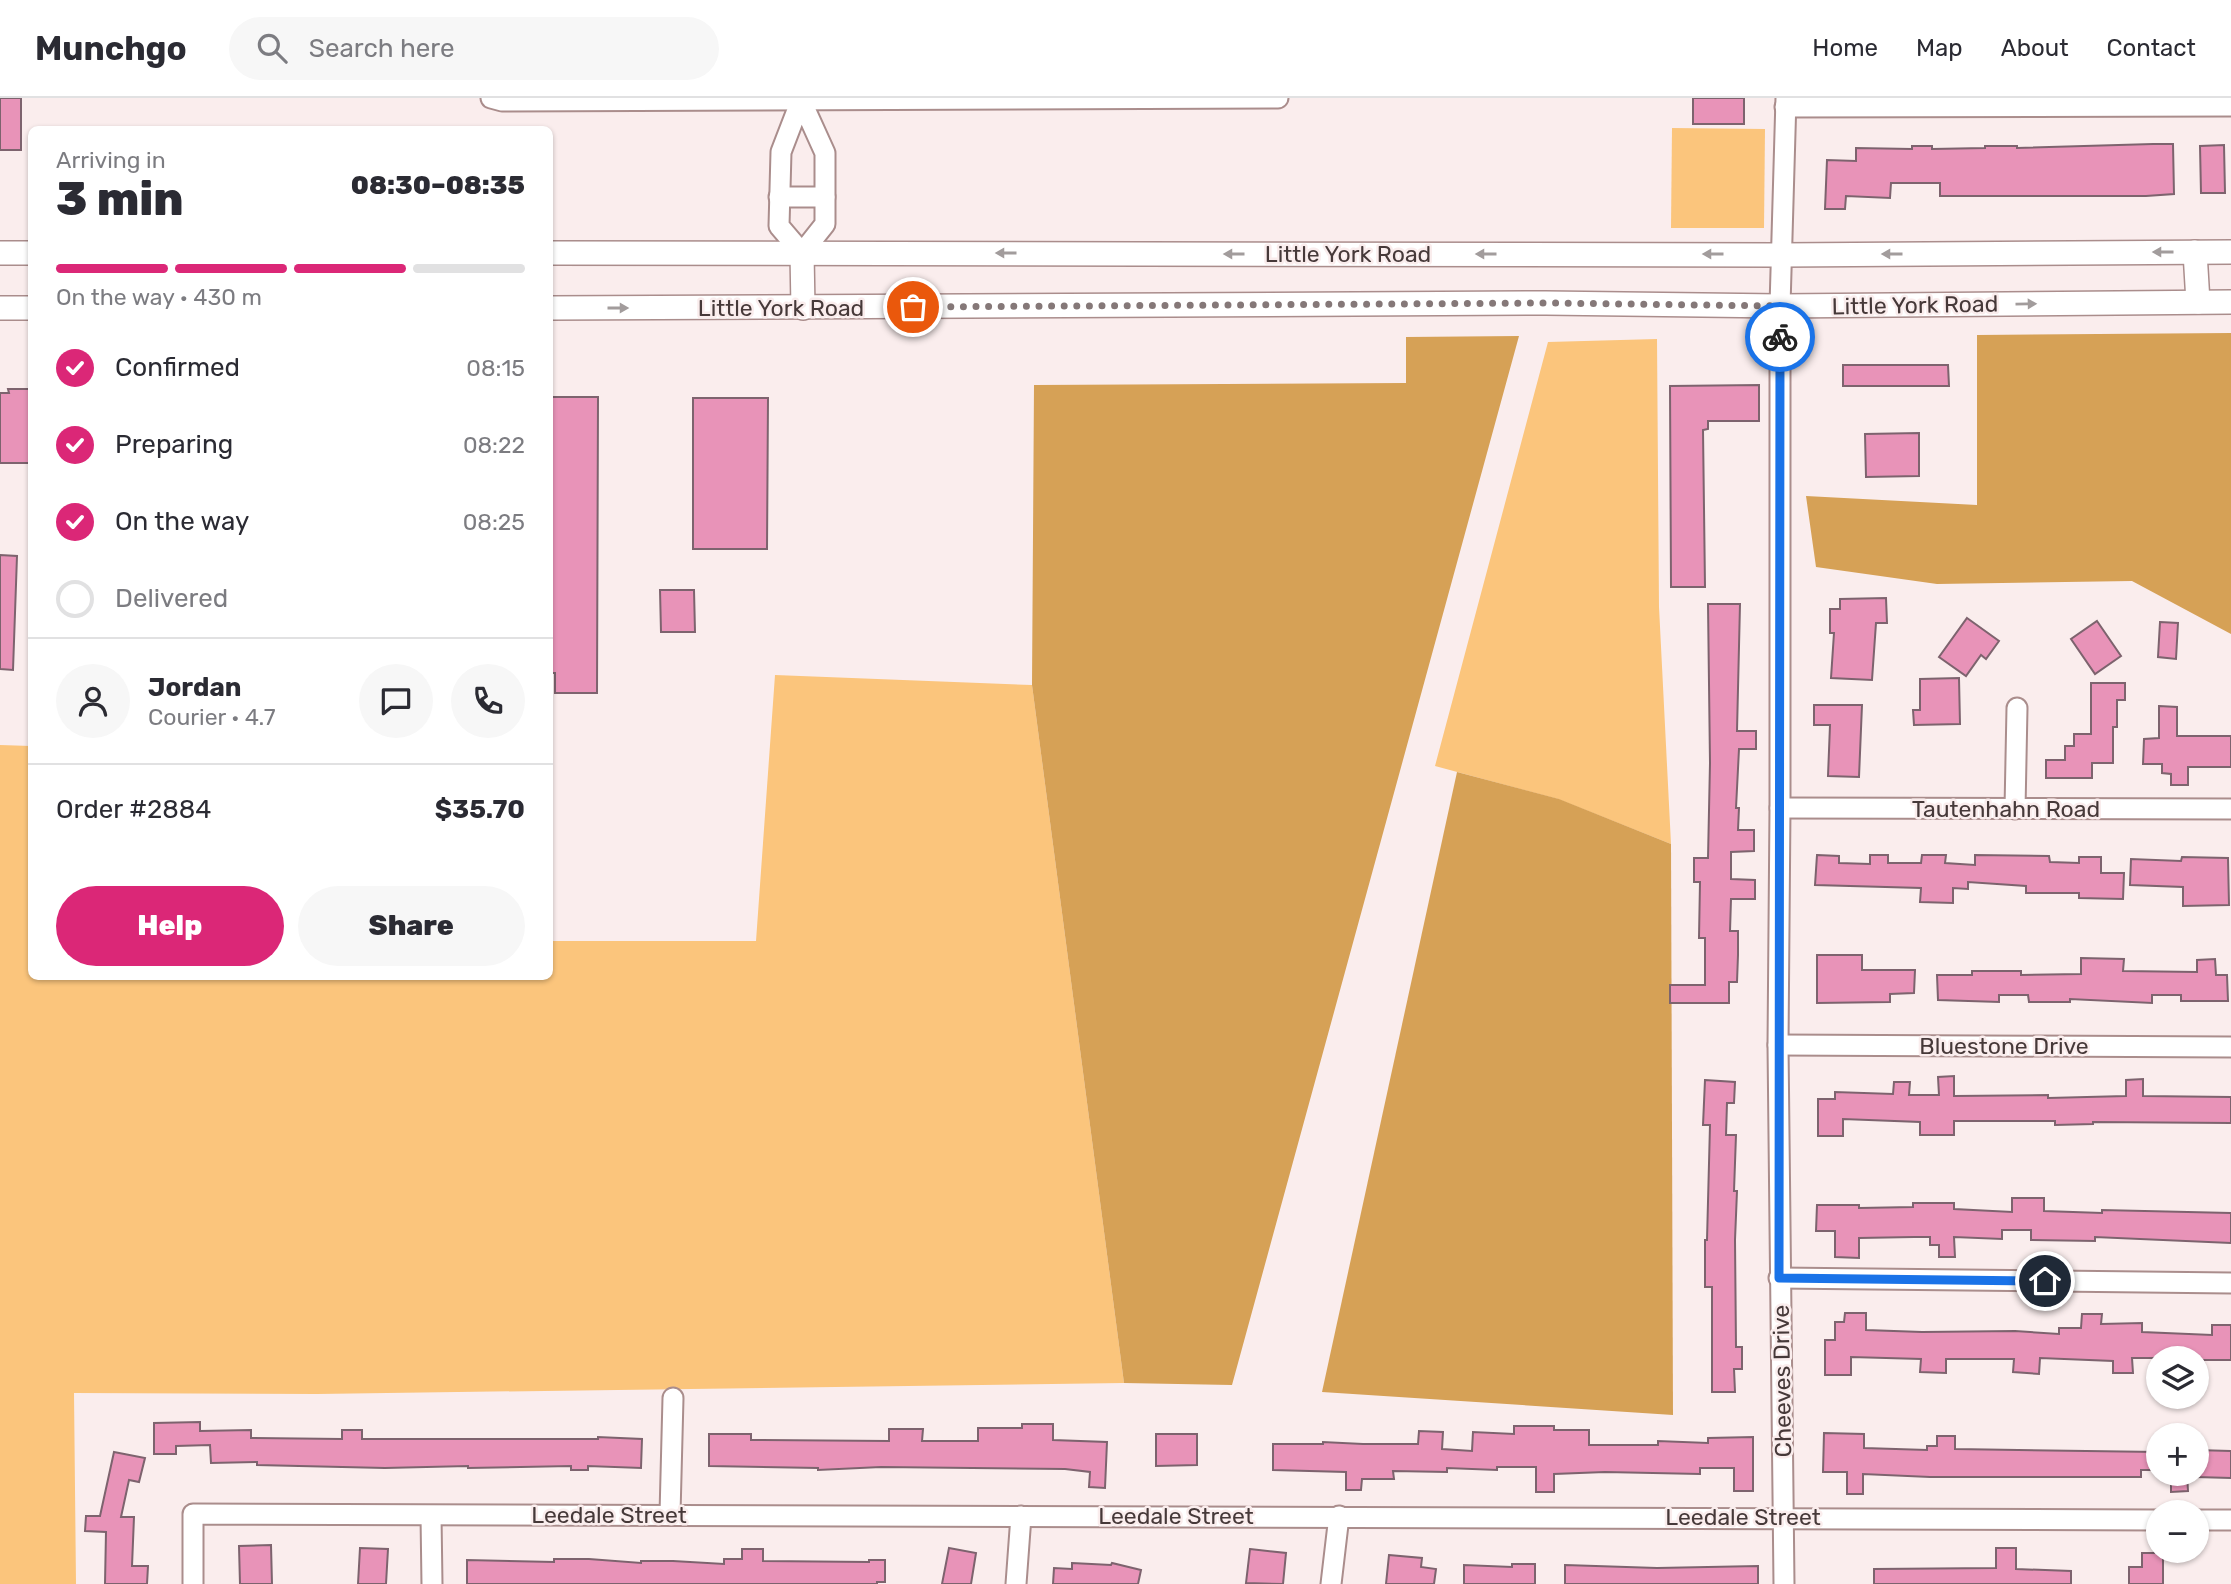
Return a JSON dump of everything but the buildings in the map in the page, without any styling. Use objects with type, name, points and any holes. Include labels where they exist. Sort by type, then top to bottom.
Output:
[{"type":"main road","points":[[2195,252],[2197,302]]},
{"type":"main road","name":"Little York Road","points":[[553,253],[1782,255],[2231,252]]},
{"type":"main road","points":[[0,253],[28,253]]},
{"type":"main road","points":[[802,253],[803,308]]},
{"type":"main road","name":"Little York Road","points":[[553,308],[1532,303],[1780,306],[2231,302]]},
{"type":"main road","points":[[0,308],[28,308]]},
{"type":"street","points":[[491,98],[502,101],[1278,98]]},
{"type":"street","points":[[801,99],[825,153],[825,224],[802,253],[779,226],[780,152],[801,99]]},
{"type":"street","points":[[1786,103],[2142,102],[2231,106]]},
{"type":"street","name":"Cheeves Drive","points":[[1784,1584],[1778,1045],[1780,306],[1786,103]]},
{"type":"street","points":[[779,197],[825,197]]},
{"type":"street","points":[[2015,809],[2017,708]]},
{"type":"street","name":"Tautenhahn Road","points":[[1780,808],[2231,809]]},
{"type":"street","name":"Bluestone Drive","points":[[1778,1045],[2231,1047]]},
{"type":"street","points":[[1779,1278],[2231,1283]]},
{"type":"street","points":[[670,1514],[673,1398]]},
{"type":"street","name":"Leedale Street","points":[[193,1584],[193,1514],[2146,1520]]},
{"type":"street","points":[[431,1516],[432,1584]]},
{"type":"street","points":[[1016,1584],[1021,1516]]},
{"type":"street","points":[[1331,1584],[1339,1516]]},
{"type":"street","points":[[2209,1520],[2231,1520]]},
{"type":"shaded area","points":[[1672,128],[1765,129],[1764,228],[1671,228]]},
{"type":"shaded area","points":[[2231,333],[2231,634],[2132,581],[1937,584],[1816,567],[1806,496],[1977,505],[1977,335]]},
{"type":"shaded area","points":[[1519,336],[1232,1385],[1124,1383],[1032,685],[1034,385],[1406,383],[1406,337]]},
{"type":"shaded area","points":[[1657,339],[1659,607],[1671,844],[1558,799],[1435,766],[1548,342]]},
{"type":"shaded area","points":[[775,675],[1032,685],[1124,1383],[317,1394],[74,1393],[76,1584],[0,1584],[0,745],[28,746],[28,980],[553,980],[553,941],[756,941]]},
{"type":"shaded area","points":[[1457,772],[1559,799],[1671,844],[1673,1415],[1322,1392]]},
{"type":"way so far","points":[[913,307],[1546,303],[1780,306],[1780,337]]},
{"type":"route","points":[[1780,337],[1779,1278],[2045,1281]]}]
